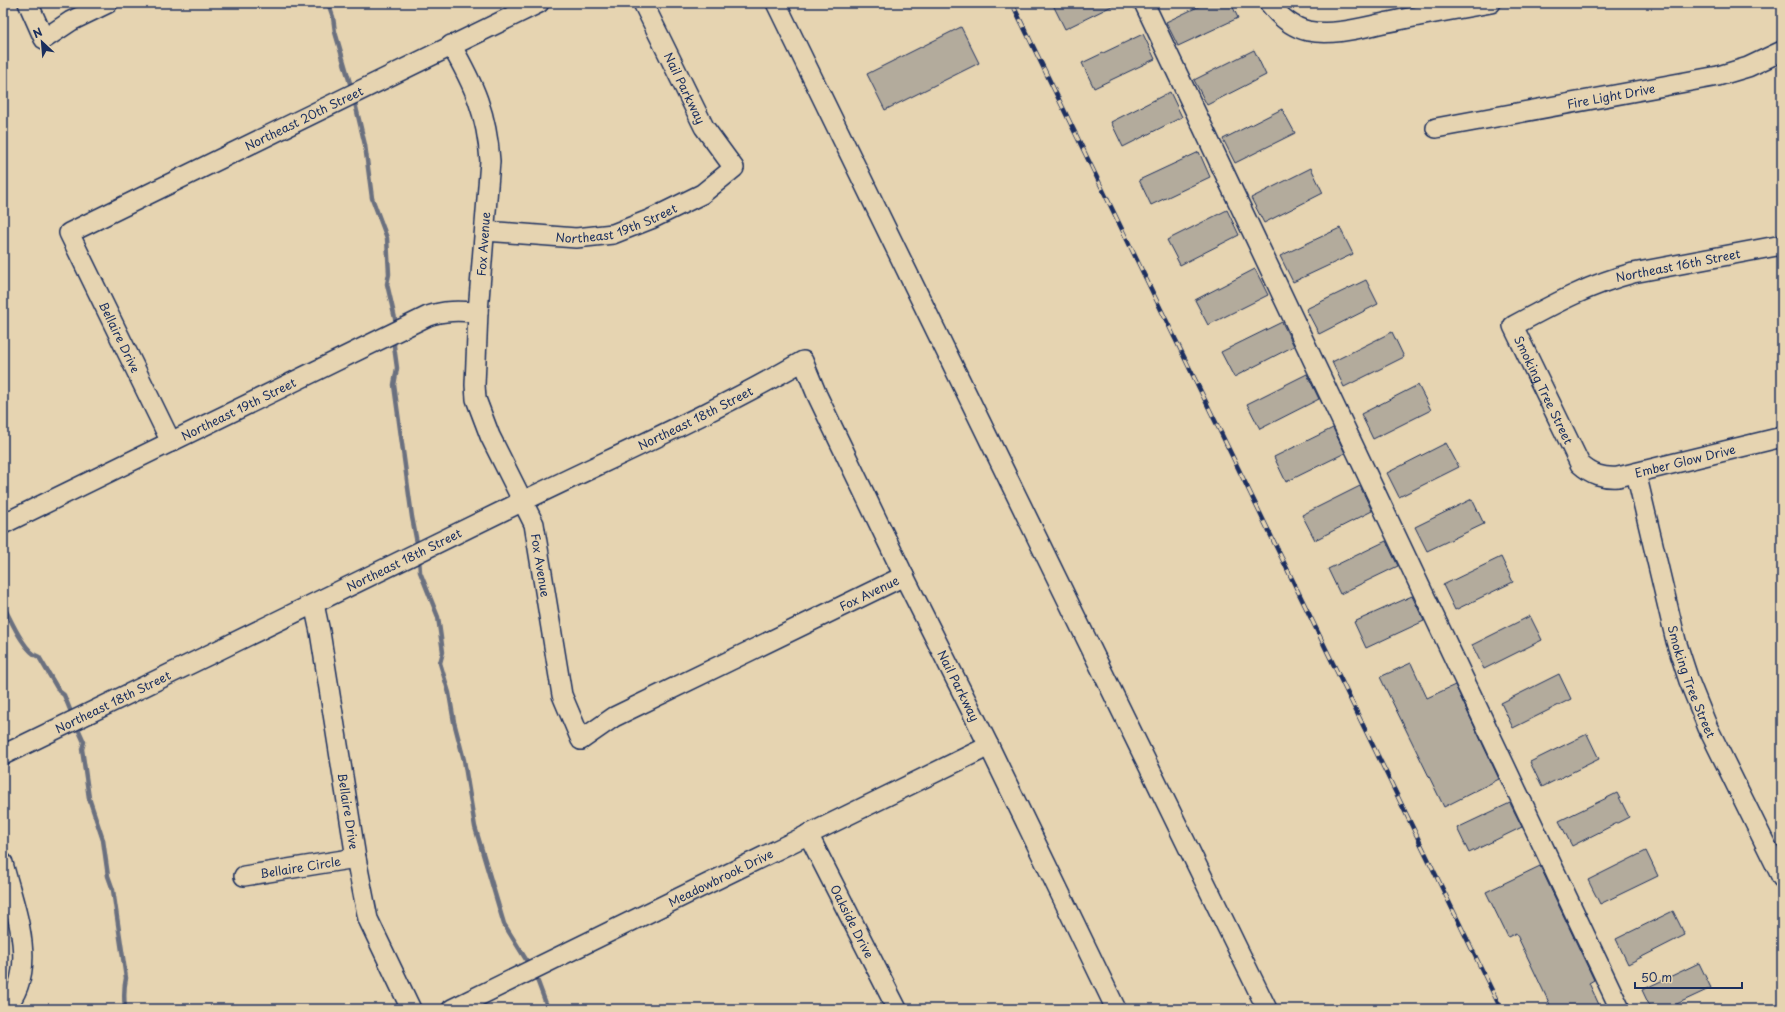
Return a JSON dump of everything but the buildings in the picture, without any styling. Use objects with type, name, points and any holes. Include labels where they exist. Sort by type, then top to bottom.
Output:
[{"type":"street","points":[[28,3],[44,39],[71,21],[108,3]]},
{"type":"street","name":"Northeast 20th Street","points":[[69,233],[539,3]]},
{"type":"street","name":"Nail Parkway","points":[[643,3],[704,126],[734,168]]},
{"type":"street","points":[[776,3],[1267,1009]]},
{"type":"street","points":[[1144,3],[1620,1009]]},
{"type":"street","points":[[1269,3],[1282,19],[1294,26],[1306,31],[1330,32],[1347,31],[1491,3]]},
{"type":"street","name":"Fox Avenue","points":[[451,45],[474,88],[485,121],[490,161],[478,312],[475,385],[476,399],[490,436],[534,524],[562,695],[581,740],[614,717],[904,576]]},
{"type":"street","name":"Fire Light Drive","points":[[1436,128],[1718,76],[1748,67],[1782,51]]},
{"type":"street","name":"Northeast 19th Street","points":[[485,232],[576,238],[613,234],[651,219],[702,194],[734,168]]},
{"type":"street","name":"Bellaire Drive","points":[[69,233],[171,442]]},
{"type":"street","name":"Northeast 16th Street","points":[[1513,326],[1584,289],[1610,279],[1633,273],[1782,245]]},
{"type":"street","name":"Northeast 19th Street","points":[[4,523],[438,312],[478,312]]},
{"type":"street","name":"Smoking Tree Street","points":[[1513,326],[1580,464],[1589,472]]},
{"type":"street","name":"Nail Parkway","points":[[803,361],[817,395],[904,576],[989,746],[1116,1009]]},
{"type":"street","name":"Northeast 18th Street","points":[[3,756],[426,548],[704,414],[803,361]]},
{"type":"street","name":"Ember Glow Drive","points":[[1589,472],[1607,478],[1618,477],[1782,437]]},
{"type":"street","name":"Smoking Tree Street","points":[[1636,473],[1676,642],[1689,681],[1708,728],[1782,878]]},
{"type":"street","name":"Bellaire Drive","points":[[314,604],[320,632],[356,858],[368,920],[411,1009]]},
{"type":"street","name":"Meadowbrook Drive","points":[[452,1009],[989,746]]},
{"type":"street","name":"Oakside Drive","points":[[808,834],[891,1007]]},
{"type":"street","name":"Bellaire Circle","points":[[244,876],[356,858]]},
{"type":"street","points":[[3,863],[22,936],[24,956],[14,995],[4,1009]]},
{"type":"waterway","points":[[328,3],[352,90]]},
{"type":"waterway","points":[[354,99],[365,145],[372,198],[387,238],[389,274],[387,284],[396,323],[395,327]]},
{"type":"waterway","points":[[395,338],[394,346],[397,368],[394,385],[412,517],[418,548]]},
{"type":"waterway","points":[[419,558],[420,572],[438,617],[443,652],[440,663],[449,693],[454,722],[464,760],[475,827],[504,924],[530,966]]},
{"type":"waterway","points":[[3,605],[23,642],[33,654],[39,657],[59,691],[64,695],[73,717]]},
{"type":"waterway","points":[[76,724],[84,742],[82,749],[89,798],[103,840],[108,876],[113,890],[126,978],[124,994],[125,1009]]},
{"type":"waterway","points":[[535,974],[548,1009]]},
{"type":"railway","points":[[1012,3],[1501,1009]]}]
